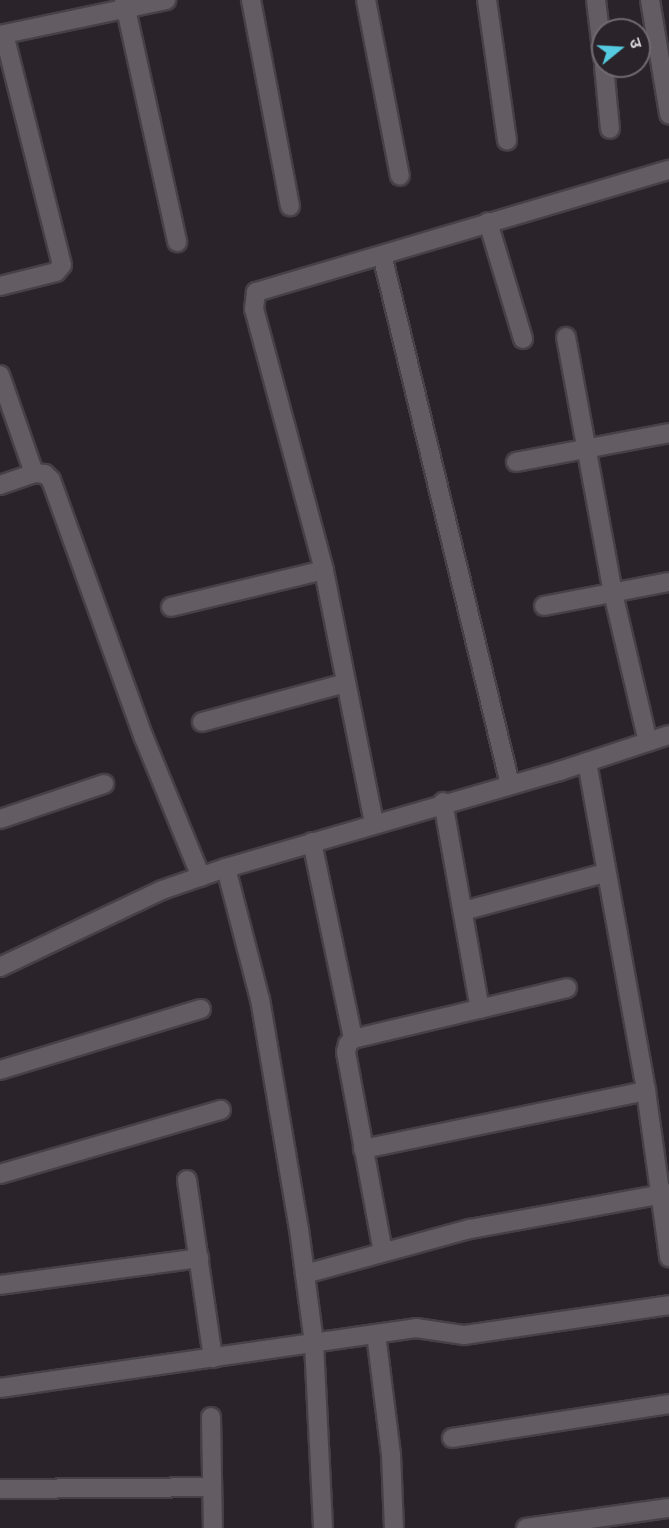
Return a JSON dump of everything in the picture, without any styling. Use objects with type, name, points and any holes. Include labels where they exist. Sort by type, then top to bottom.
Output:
[{"type":"street","points":[[0,286],[56,272],[62,264],[2,34],[125,4],[166,0]]},
{"type":"street","points":[[251,0],[290,206]]},
{"type":"street","points":[[366,0],[400,176]]},
{"type":"street","points":[[487,0],[507,141]]},
{"type":"street","points":[[596,0],[598,18]]},
{"type":"street","points":[[650,0],[669,103],[669,114]]},
{"type":"street","points":[[125,4],[177,242]]},
{"type":"street","points":[[605,78],[610,129]]},
{"type":"street","points":[[374,823],[324,570],[254,299],[263,289],[669,170]]},
{"type":"street","points":[[488,222],[523,339]]},
{"type":"street","points":[[382,255],[510,784]]},
{"type":"street","points":[[566,337],[613,593],[648,742]]},
{"type":"street","points":[[0,375],[34,473]]},
{"type":"street","points":[[516,462],[586,451],[669,433]]},
{"type":"street","points":[[0,485],[34,473],[45,474],[51,480],[144,738],[201,877]]},
{"type":"street","points":[[171,607],[324,570]]},
{"type":"street","points":[[544,606],[669,582]]},
{"type":"street","points":[[202,722],[346,683]]},
{"type":"street","points":[[0,966],[101,918],[226,868],[443,802],[587,762],[669,735]]},
{"type":"street","points":[[587,762],[605,873],[665,1194],[669,1257]]},
{"type":"street","points":[[0,819],[104,784]]},
{"type":"street","points":[[443,802],[480,1009]]},
{"type":"street","points":[[312,842],[353,1039],[346,1052],[383,1252]]},
{"type":"street","points":[[226,868],[257,988],[279,1096],[305,1274],[314,1343],[322,1528]]},
{"type":"street","points":[[463,911],[605,873]]},
{"type":"street","points":[[353,1039],[567,988]]},
{"type":"street","points":[[0,1070],[201,1009]]},
{"type":"street","points":[[363,1149],[646,1091]]},
{"type":"street","points":[[0,1174],[221,1110]]},
{"type":"street","points":[[187,1180],[213,1358]]},
{"type":"street","points":[[305,1274],[470,1229],[665,1194]]},
{"type":"street","points":[[0,1285],[200,1258]]},
{"type":"street","points":[[0,1388],[376,1334],[428,1328],[464,1335],[669,1305]]},
{"type":"street","points":[[376,1334],[391,1454],[394,1528]]},
{"type":"street","points":[[452,1438],[669,1404]]},
{"type":"street","points":[[211,1417],[213,1528]]},
{"type":"street","points":[[0,1489],[212,1487]]},
{"type":"street","points":[[526,1528],[669,1508]]}]
